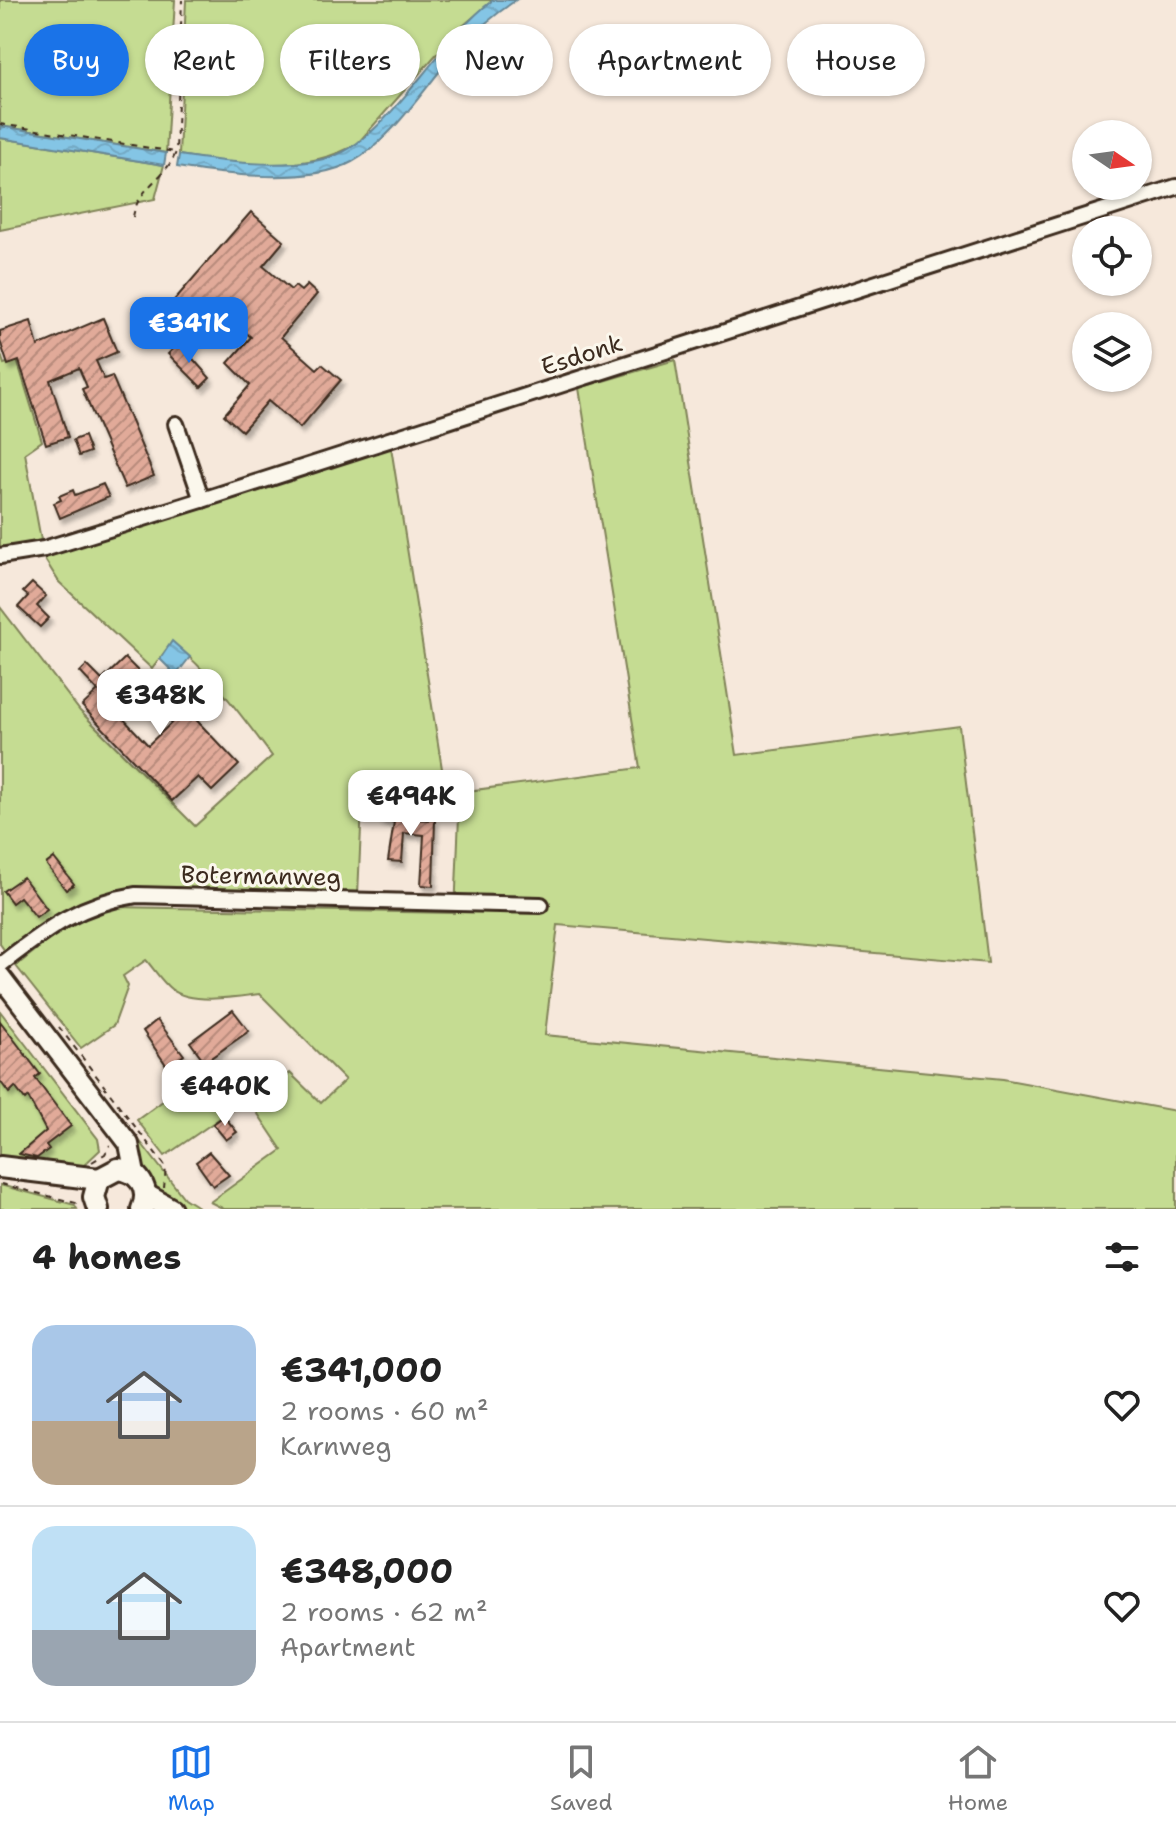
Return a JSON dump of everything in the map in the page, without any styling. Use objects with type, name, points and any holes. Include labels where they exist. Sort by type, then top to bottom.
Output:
[{"type":"main road","points":[[0,1167],[88,1193],[126,1172],[155,1204]]},
{"type":"street","name":"Esdonk","points":[[0,556],[44,549],[202,500],[1176,187]]},
{"type":"street","points":[[176,424],[202,500]]},
{"type":"street","name":"Botermanweg","points":[[0,965],[77,910],[108,899],[136,895],[541,905]]},
{"type":"street","points":[[0,976],[117,1139],[126,1172]]},
{"type":"path","points":[[133,217],[136,201],[143,189],[172,165],[176,152],[182,0]]},
{"type":"path","points":[[0,124],[176,152]]},
{"type":"path","points":[[54,1020],[166,1167],[155,1204]]},
{"type":"path","points":[[0,1184],[88,1193],[92,1163],[105,1154],[117,1139]]},
{"type":"green space","points":[[0,0],[175,0],[174,24],[145,24],[145,96],[169,96],[166,153],[0,126]]},
{"type":"green space","points":[[186,0],[493,0],[465,24],[436,24],[436,55],[420,73],[420,24],[280,24],[280,96],[399,96],[358,143],[338,153],[294,163],[247,164],[179,155],[182,96],[264,96],[264,24],[185,24]]},
{"type":"green space","points":[[0,138],[164,165],[155,199],[0,230]]},
{"type":"green space","points":[[0,352],[4,364],[17,360],[42,441],[25,453],[41,540],[0,549]]},
{"type":"green space","points":[[675,360],[737,755],[959,726],[988,963],[558,925],[545,1035],[1003,1079],[1176,1111],[1176,1209],[224,1209],[210,1202],[282,1150],[248,1099],[165,1156],[137,1120],[213,1064],[248,1098],[266,1086],[275,1089],[290,1073],[321,1103],[345,1080],[260,994],[214,999],[190,997],[168,986],[146,960],[123,976],[128,986],[114,1025],[81,1048],[16,966],[80,915],[113,907],[455,913],[460,792],[640,768],[579,388]]},
{"type":"green space","points":[[391,447],[446,794],[362,806],[358,895],[113,892],[69,907],[5,951],[0,944],[0,607],[80,711],[195,826],[272,756],[187,654],[172,642],[152,669],[59,582],[44,558]]},
{"type":"green space","points":[[0,1011],[98,1139],[100,1150],[82,1167],[0,1161]]},
{"type":"green space","points":[[125,1122],[184,1198],[201,1209],[181,1207],[157,1192]]},
{"type":"green space","points":[[0,1185],[75,1205],[77,1209],[0,1209]]},
{"type":"water","points":[[493,0],[516,0],[485,24],[467,24]]},
{"type":"water","points":[[436,59],[436,76],[420,95],[420,78]]},
{"type":"water","points":[[405,96],[420,96],[382,140],[352,162],[334,169],[313,174],[266,176],[177,167],[179,155],[262,164],[327,158],[362,140]]},
{"type":"water","points":[[0,126],[166,153],[164,165],[0,138]]},
{"type":"water","points":[[172,641],[190,657],[176,675],[160,659]]},
{"type":"building","points":[[251,212],[284,241],[263,266],[291,290],[295,286],[301,291],[307,285],[317,294],[281,337],[317,369],[322,364],[341,380],[300,428],[268,401],[242,431],[224,415],[250,385],[228,363],[251,337],[222,312],[204,334],[170,305]]},
{"type":"building","points":[[103,318],[117,352],[96,361],[104,379],[112,376],[154,476],[125,488],[82,389],[87,387],[79,368],[50,380],[68,437],[46,444],[19,361],[8,365],[0,341],[0,331],[31,321],[38,346]]},
{"type":"building","points":[[179,343],[210,378],[201,387],[168,354]]},
{"type":"building","points":[[84,436],[90,452],[79,456],[73,440]]},
{"type":"building","points":[[103,484],[109,497],[60,518],[54,503],[61,500],[59,496],[73,490],[75,495]]},
{"type":"building","points":[[32,583],[46,596],[37,606],[49,618],[40,627],[18,607],[28,596],[23,592]]},
{"type":"building","points":[[125,658],[159,692],[146,705],[120,683],[105,699],[148,745],[186,709],[239,765],[212,791],[198,777],[172,801],[82,706],[98,691],[80,672],[87,665],[102,680]]},
{"type":"building","points":[[382,805],[416,811],[415,819],[435,820],[433,886],[421,885],[424,835],[404,833],[402,862],[388,861],[394,822],[380,821]]},
{"type":"building","points":[[54,858],[74,884],[66,890],[46,864]]},
{"type":"building","points":[[23,877],[47,909],[36,917],[20,897],[12,903],[3,891]]},
{"type":"building","points":[[233,1010],[249,1031],[205,1062],[190,1042]]},
{"type":"building","points":[[157,1020],[184,1055],[179,1059],[184,1067],[173,1075],[143,1031]]},
{"type":"building","points":[[0,1021],[40,1074],[35,1078],[71,1126],[46,1145],[49,1149],[37,1158],[19,1154],[46,1131],[28,1097],[25,1100],[15,1087],[9,1093],[0,1081]]},
{"type":"building","points":[[224,1116],[237,1132],[226,1140],[213,1124]]},
{"type":"building","points":[[209,1152],[229,1175],[213,1186],[196,1162]]}]
